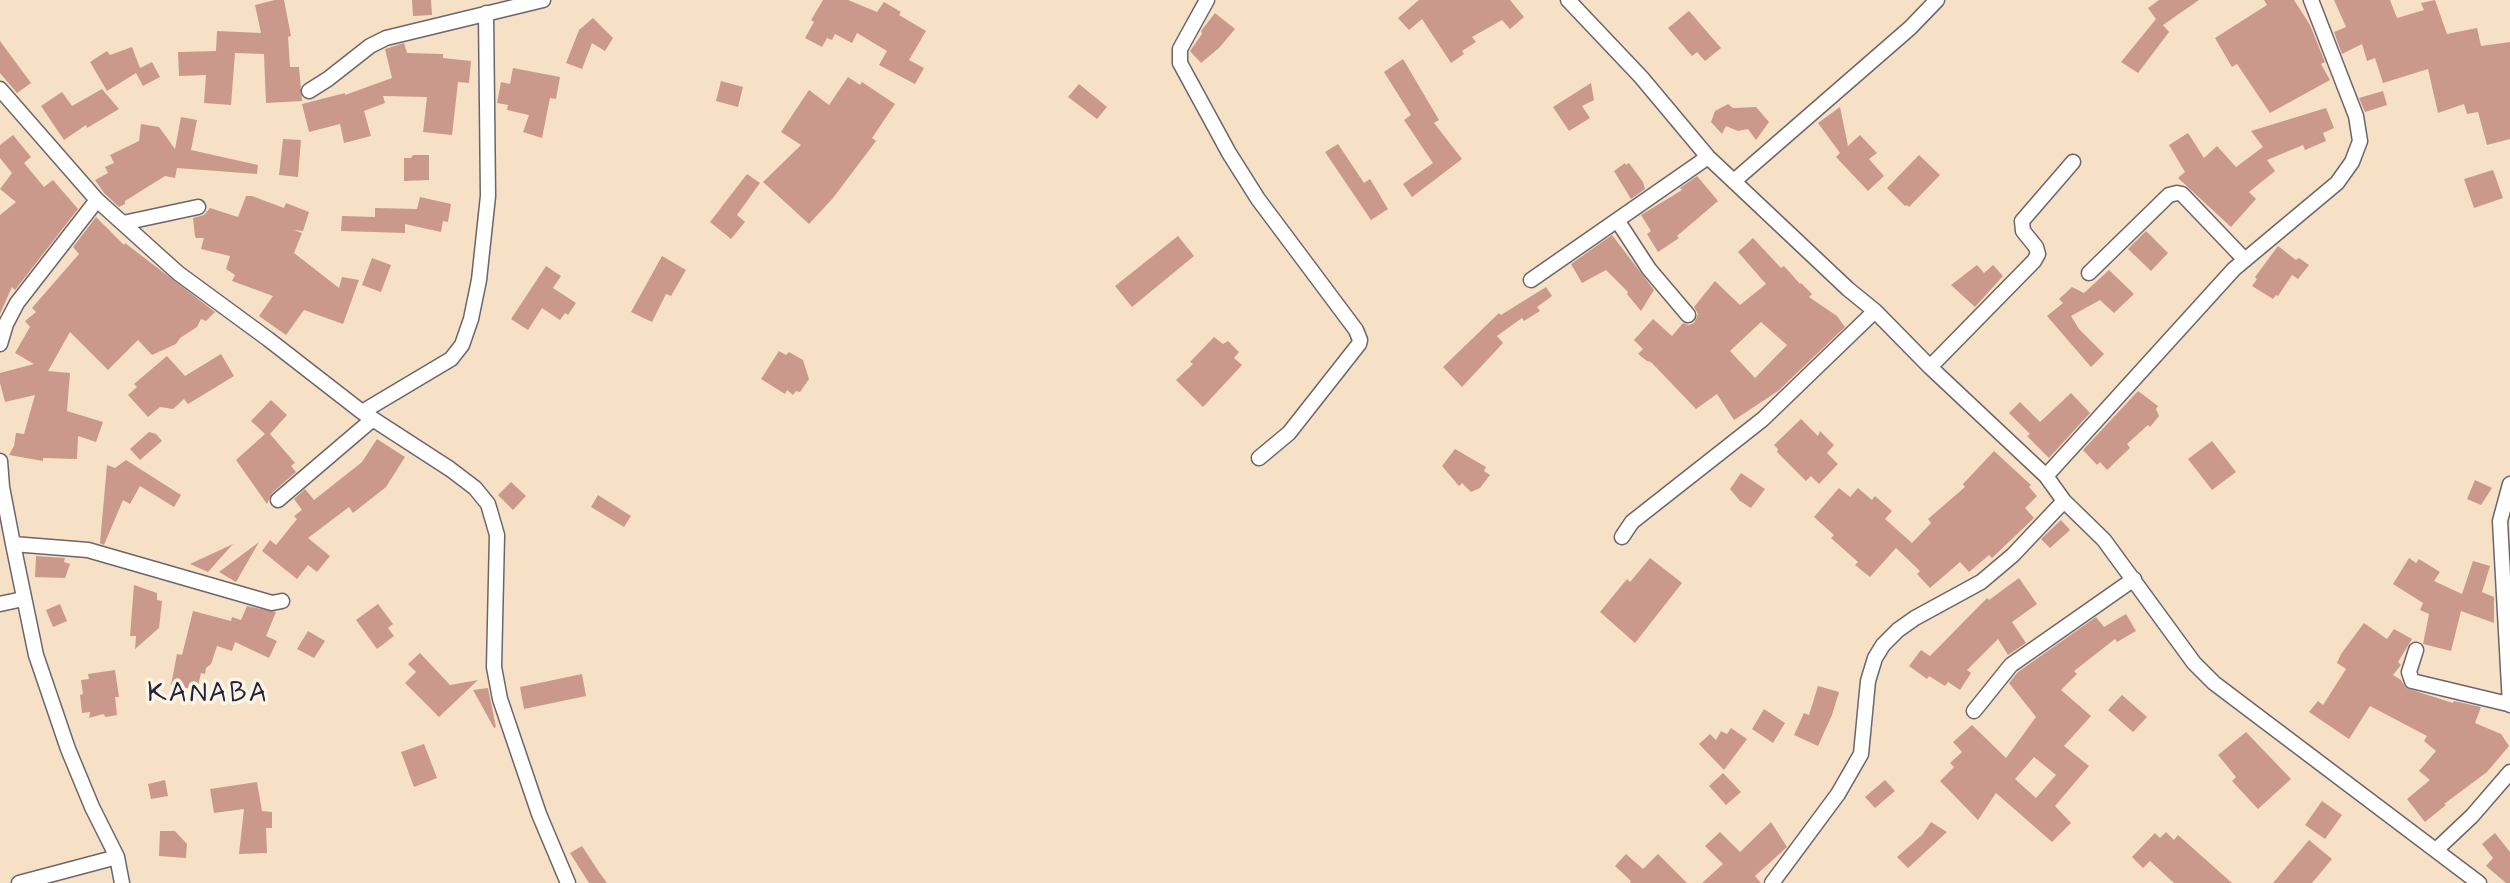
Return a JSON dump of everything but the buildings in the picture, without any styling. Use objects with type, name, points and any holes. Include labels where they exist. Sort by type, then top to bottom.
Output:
[{"type":"street","points":[[309,91],[370,46],[386,38],[543,0]]},
{"type":"street","points":[[1207,0],[1180,49],[1180,63],[1229,153],[1258,199],[1356,330],[1360,340],[1289,433],[1259,458]]},
{"type":"street","points":[[1568,0],[1641,77],[1708,156],[1848,289],[1875,311],[1930,367],[2046,476],[2064,501],[2104,540],[2194,663],[2214,683],[2327,771],[2437,849],[2479,883]]},
{"type":"street","points":[[1734,181],[1921,6],[1937,0]]},
{"type":"street","points":[[2046,476],[2234,269],[2337,183],[2352,162],[2360,141],[2356,116],[2311,0]]},
{"type":"street","points":[[278,500],[368,416],[451,359],[462,345],[480,281],[488,197],[486,13]]},
{"type":"street","points":[[0,89],[97,200],[178,273],[368,416],[450,469],[475,488],[488,504],[497,536],[494,667],[500,699],[539,814],[568,883]]},
{"type":"street","points":[[1531,280],[1708,156]]},
{"type":"street","points":[[1930,367],[2034,261],[2038,254],[2036,247],[2023,231],[2022,221],[2073,162]]},
{"type":"street","points":[[2089,273],[2169,195],[2177,193],[2182,194],[2245,260]]},
{"type":"street","points":[[0,344],[6,324],[17,303],[97,200]]},
{"type":"street","points":[[123,223],[198,207]]},
{"type":"street","points":[[1617,220],[1649,269],[1688,315]]},
{"type":"street","points":[[1622,537],[1632,522],[1763,419],[1875,311]]},
{"type":"street","points":[[0,461],[2,487],[36,656],[68,749],[117,858],[122,883]]},
{"type":"street","points":[[2416,650],[2409,672],[2412,681],[2509,705],[2500,521],[2510,484]]},
{"type":"street","points":[[1772,883],[1838,794],[1861,754],[1868,681],[1882,645],[1915,618],[1981,582],[2013,555],[2064,501]]},
{"type":"street","points":[[13,544],[88,550],[272,603],[282,601]]},
{"type":"street","points":[[1973,711],[2011,664],[2134,579]]},
{"type":"street","points":[[0,604],[23,599]]},
{"type":"street","points":[[2437,849],[2472,816],[2510,772]]},
{"type":"street","points":[[19,883],[117,858]]},
{"type":"district","name":"KANABA","points":[[208,695]]}]
